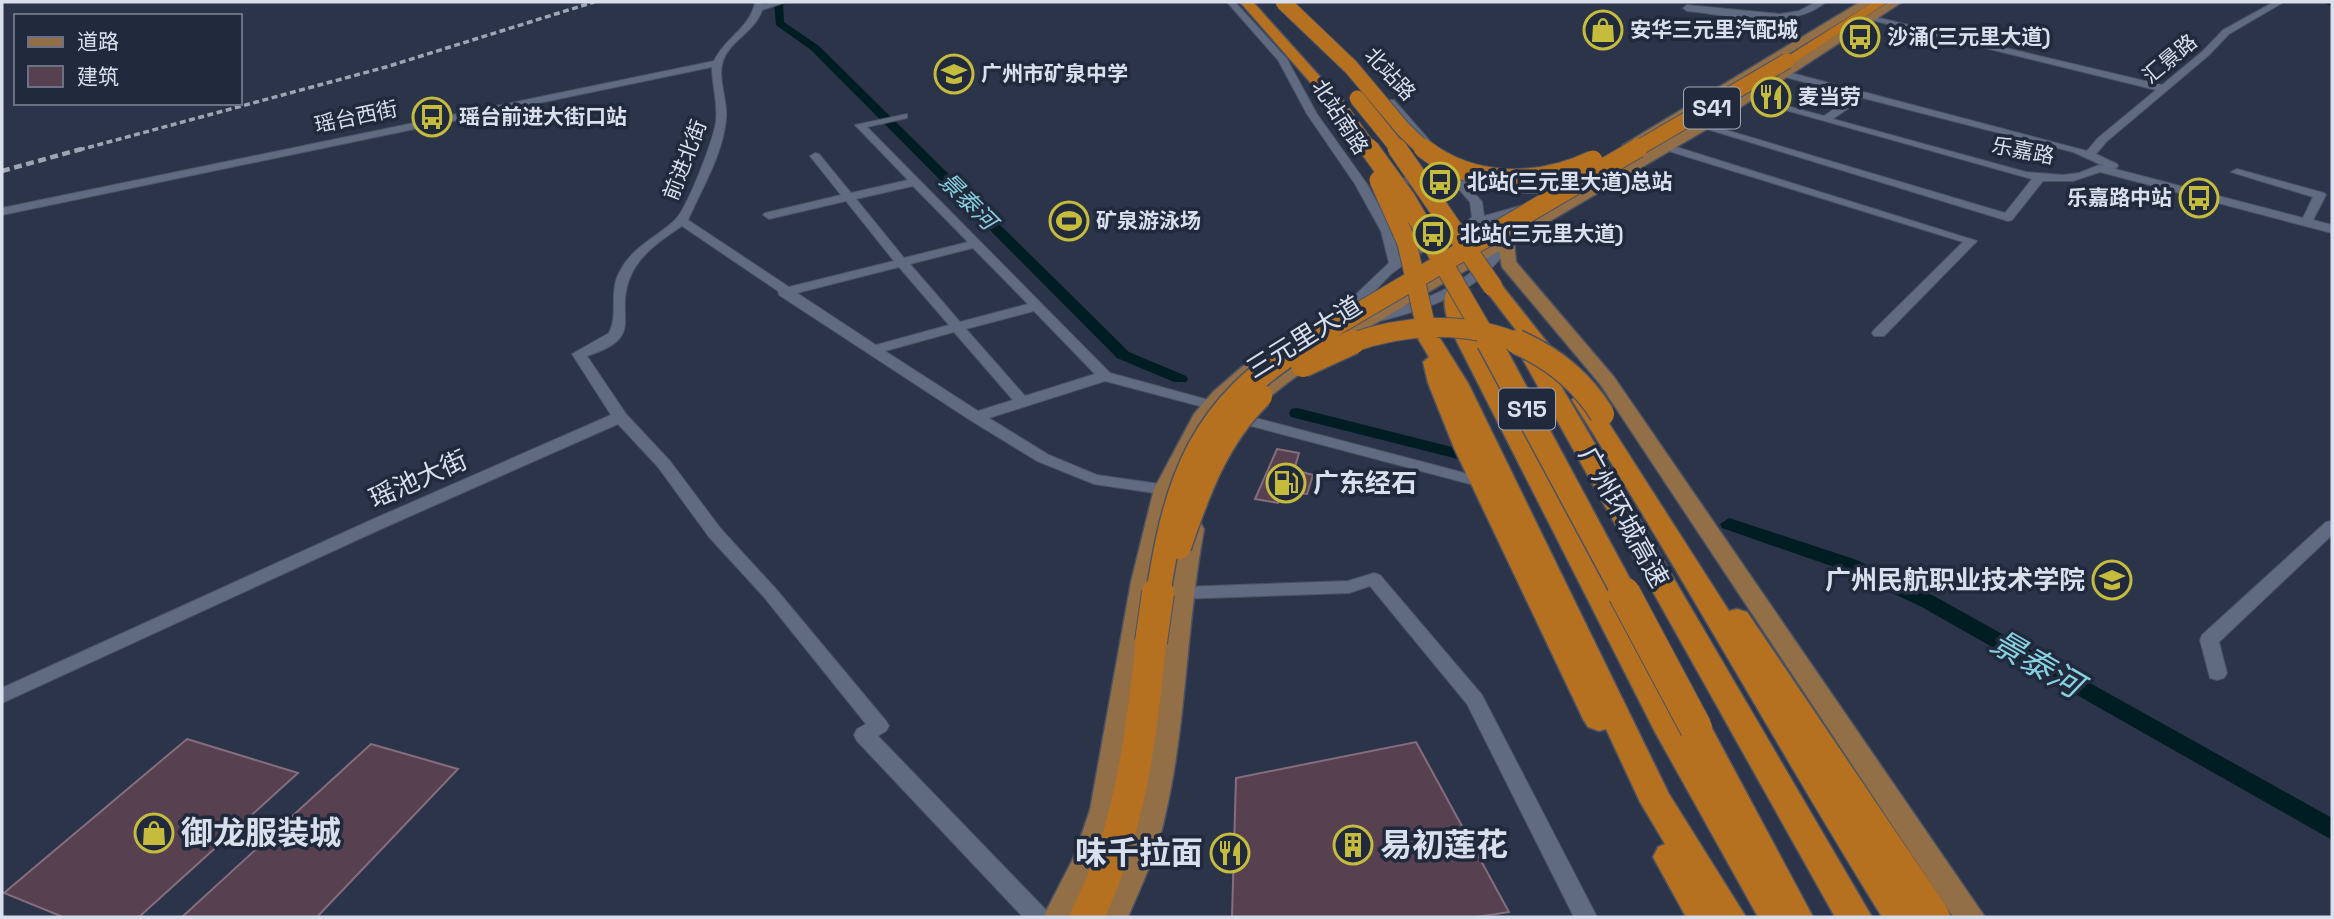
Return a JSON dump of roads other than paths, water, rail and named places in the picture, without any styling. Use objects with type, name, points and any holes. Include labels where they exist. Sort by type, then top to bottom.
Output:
[{"type":"highway","name":"广州环城高速","points":[[1246,2],[1336,103],[1406,199],[1464,293],[1795,917]]},
{"type":"highway","name":"广州环城高速","points":[[1266,2],[1340,78],[1409,160],[1454,224],[1854,917]]},
{"type":"highway","points":[[1283,2],[1340,55],[1428,152],[1455,167],[1497,177],[1544,178],[1576,169],[1728,88],[1786,65]]},
{"type":"highway","name":"S41","points":[[1636,152],[1786,65],[1882,2]]},
{"type":"highway","points":[[1336,103],[1374,170],[1407,243],[1439,383],[1466,448],[1656,835],[1705,917]]},
{"type":"highway","points":[[1087,917],[1114,858],[1130,800],[1164,557],[1183,477],[1203,438],[1237,396],[1268,369],[1300,347],[1636,152]]},
{"type":"highway","points":[[1636,152],[1590,189],[1473,262],[1458,285],[1454,306],[1456,317],[1671,732],[1777,917]]},
{"type":"highway","points":[[1493,288],[1596,419],[1902,917]]},
{"type":"highway","points":[[1151,642],[1176,556],[1215,454],[1240,417],[1273,385],[1332,349],[1391,331],[1446,327],[1490,334],[1513,341],[1562,367],[1593,400],[1933,917]]},
{"type":"highway","points":[[1428,337],[1470,408],[1657,802],[1728,917]]},
{"type":"main road","name":"三元里大道","points":[[1113,917],[1136,864],[1151,818],[1164,744],[1180,593],[1199,501],[1213,464],[1237,418],[1257,396],[1290,369],[1369,319],[1747,98],[1867,2]]},
{"type":"main road","name":"三元里大道","points":[[1058,917],[1087,861],[1104,810],[1141,595],[1165,489],[1191,433],[1211,405],[1261,362],[1354,304],[1569,182],[1756,67],[1786,65],[1871,19],[1896,2]]},
{"type":"main road","points":[[1506,241],[1508,263],[1607,381],[1970,917]]},
{"type":"street","name":"北站南路","points":[[1231,2],[1282,59],[1311,114],[1360,183],[1387,231],[1395,264]]},
{"type":"street","name":"北站路","points":[[1290,2],[1365,75],[1456,177],[1476,202],[1478,218],[1474,222]]},
{"type":"street","points":[[1698,2],[1686,5],[1687,8],[1780,17],[1801,13],[1822,2]]},
{"type":"street","name":"汇景路","points":[[2090,154],[2102,140],[2206,53],[2227,32],[2280,2]]},
{"type":"street","points":[[718,63],[751,26],[759,5],[778,3]]},
{"type":"street","points":[[1871,19],[2161,88]]},
{"type":"street","name":"瑶台西街","points":[[2,211],[718,63]]},
{"type":"street","name":"前进北街","points":[[682,221],[719,130],[722,103],[718,63]]},
{"type":"street","name":"乐嘉路","points":[[1756,67],[1786,65],[1861,94],[2090,154],[2101,166],[2332,227]]},
{"type":"street","points":[[1825,120],[1861,94]]},
{"type":"street","name":"乐嘉路","points":[[1747,98],[2039,178],[2074,177],[2101,166],[2309,218],[2332,227]]},
{"type":"street","points":[[903,116],[860,124],[1105,376],[1211,405]]},
{"type":"street","points":[[1702,126],[2008,217],[2039,178]]},
{"type":"street","points":[[1666,147],[1971,241],[1879,333]]},
{"type":"street","points":[[815,156],[901,262],[1022,402]]},
{"type":"street","points":[[2237,172],[2320,195],[2309,218]]},
{"type":"street","points":[[1360,183],[1456,177],[1513,190],[1545,188],[1569,182]]},
{"type":"street","points":[[769,215],[915,182]]},
{"type":"street","points":[[1354,304],[1395,264],[1430,243],[1474,222],[1523,208]]},
{"type":"street","points":[[1038,917],[864,735],[879,726],[770,593],[715,533],[664,464],[620,417],[579,354],[615,336],[621,325],[620,291],[633,263],[651,241],[682,221],[784,292],[975,417],[1043,458],[1075,473],[1111,483],[1165,489],[1199,501]]},
{"type":"street","points":[[784,292],[976,244]]},
{"type":"street","points":[[873,350],[1036,306]]},
{"type":"street","points":[[975,417],[1105,376]]},
{"type":"street","name":"瑶池大街","points":[[2,696],[375,525],[620,417]]},
{"type":"street","points":[[1237,418],[1470,479]]},
{"type":"street","points":[[2217,673],[2209,640],[2332,526]]},
{"type":"street","points":[[1180,593],[1349,587],[1374,579],[1475,700],[1586,917]]},
{"type":"waterway","name":"景泰河","points":[[778,2],[779,23],[815,48],[1123,355],[1180,379]]},
{"type":"waterway","name":"景泰河","points":[[1297,413],[1458,454]]},
{"type":"waterway","name":"景泰河","points":[[1729,524],[1847,564],[1927,601],[2332,830]]},
{"type":"railway","points":[[79,150],[386,67],[594,2]]},
{"type":"railway","points":[[2,171],[85,148]]},
{"type":"place","name":"安华三元里汽配城","points":[[1603,30]]},
{"type":"place","name":"沙涌(三元里大道)","points":[[1860,37]]},
{"type":"place","name":"广州市矿泉中学","points":[[954,74]]},
{"type":"place","name":"麦当劳","points":[[1771,97]]},
{"type":"place","name":"瑶台前进大街口站","points":[[432,117]]},
{"type":"place","name":"北站(三元里大道)总站","points":[[1440,182]]},
{"type":"place","name":"乐嘉路中站","points":[[2199,198]]},
{"type":"place","name":"矿泉游泳场","points":[[1069,221]]},
{"type":"place","name":"北站(三元里大道)","points":[[1433,234]]},
{"type":"place","name":"广东经石","points":[[1286,483]]},
{"type":"place","name":"广州民航职业技术学院","points":[[2112,580]]},
{"type":"place","name":"御龙服装城","points":[[154,833]]},
{"type":"place","name":"易初莲花","points":[[1353,845]]},
{"type":"place","name":"味千拉面","points":[[1230,853]]}]
